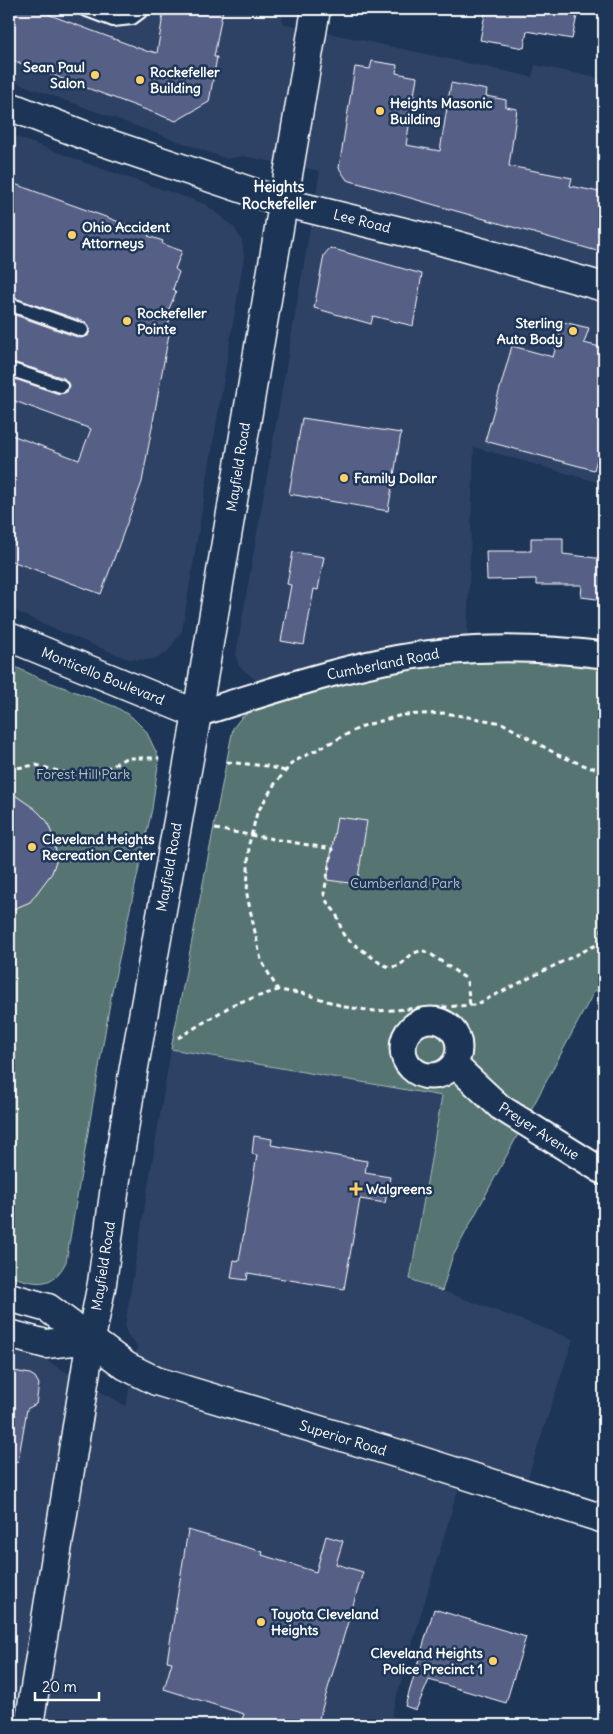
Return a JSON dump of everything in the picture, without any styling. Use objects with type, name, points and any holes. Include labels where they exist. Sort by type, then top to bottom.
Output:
[{"type":"main road","name":"Mayfield Road","points":[[29,1725],[91,1339],[102,1283],[134,1067],[198,714],[282,202],[316,9]]},
{"type":"main road","name":"Lee Road","points":[[9,106],[89,137],[282,202],[446,242],[604,287]]},
{"type":"main road","name":"Monticello Boulevard","points":[[9,637],[198,714]]},
{"type":"main road","name":"Superior Road","points":[[9,1297],[48,1308],[126,1366],[156,1381],[409,1457],[604,1519]]},
{"type":"main road","points":[[9,1334],[46,1344],[91,1339]]},
{"type":"street","name":"Cumberland Road","points":[[198,714],[323,675],[406,657],[448,652],[501,650],[571,651],[604,656]]},
{"type":"street","name":"Preyer Avenue","points":[[455,1065],[500,1107],[604,1172]]},
{"type":"lane","points":[[84,9],[114,20],[132,18],[144,9]]},
{"type":"lane","points":[[9,304],[82,330]]},
{"type":"lane","points":[[9,369],[61,386]]},
{"type":"path","points":[[278,990],[262,960],[247,895],[249,844],[258,813],[274,785],[293,762],[363,726],[402,715],[445,712],[502,723],[558,755],[591,768],[604,767]]},
{"type":"path","points":[[9,768],[36,765],[74,775],[102,771],[126,758],[159,758]]},
{"type":"path","points":[[227,762],[267,766],[285,771]]},
{"type":"path","points":[[215,829],[332,849],[324,894],[327,902],[336,913],[345,937],[380,963],[389,967],[399,966],[415,952],[422,950],[432,954],[465,978],[470,1005]]},
{"type":"path","points":[[178,1038],[234,1004],[278,990],[306,994],[346,1007],[375,1010],[475,1005],[602,942],[604,913]]},
{"type":"shaded area","points":[[9,9],[284,9],[282,23],[532,77],[535,65],[604,79],[604,484],[474,447],[467,639],[428,640],[389,646],[348,655],[263,679],[254,679],[239,666],[236,657],[237,648],[320,171],[243,156],[227,159],[9,80]]},
{"type":"shaded area","points":[[9,134],[94,166],[205,204],[235,228],[242,241],[244,257],[182,631],[168,651],[157,659],[128,659],[47,626],[9,608]]},
{"type":"shaded area","points":[[171,1049],[442,1096],[410,1279],[573,1339],[526,1483],[467,1464],[391,1716],[424,1725],[9,1725],[9,1349],[42,1358],[126,1406],[137,1346],[128,1336],[125,1328],[126,1319]]},
{"type":"green space","name":"Cumberland Park","points":[[567,661],[604,666],[604,996],[595,990],[452,1258],[442,1291],[410,1279],[442,1096],[171,1049],[233,728],[248,713],[367,678],[427,667],[507,662]]},
{"type":"green space","name":"Forest Hill Park","points":[[9,664],[41,679],[116,707],[132,717],[146,731],[159,758],[152,809],[112,991],[66,1262],[54,1277],[42,1282],[27,1281],[9,1276]]},
{"type":"building","name":"Rockefeller Building","points":[[9,9],[44,9],[50,15],[149,52],[157,53],[164,9],[223,9],[214,57],[217,57],[209,102],[176,121],[9,59]]},
{"type":"building","points":[[486,9],[537,9],[577,16],[572,39],[527,31],[524,48],[480,40]]},
{"type":"building","points":[[372,61],[397,65],[396,73],[417,77],[406,145],[440,151],[451,83],[487,90],[486,96],[506,100],[506,107],[517,109],[509,166],[572,178],[570,186],[604,193],[604,253],[347,180],[339,168],[355,67],[370,69]]},
{"type":"building","points":[[9,182],[150,233],[148,236],[163,241],[162,244],[182,251],[175,269],[179,272],[173,289],[176,292],[169,309],[172,312],[166,331],[169,334],[142,482],[101,594],[9,560],[9,434],[79,460],[91,429],[9,399],[9,377],[59,394],[67,392],[69,385],[64,378],[9,361],[9,313],[80,338],[88,336],[90,329],[85,322],[9,296]]},
{"type":"building","points":[[330,248],[422,274],[413,326],[373,316],[371,324],[314,308],[324,255]]},
{"type":"building","points":[[563,322],[589,328],[584,343],[604,348],[604,434],[594,470],[485,441],[512,346],[553,357]]},
{"type":"building","points":[[302,418],[401,433],[388,511],[289,494]]},
{"type":"building","points":[[531,538],[563,538],[563,554],[604,559],[604,600],[581,597],[582,585],[536,585],[536,579],[487,580],[486,551],[531,551]]},
{"type":"building","points":[[293,552],[324,557],[318,590],[314,589],[304,645],[281,641],[291,585],[287,584]]},
{"type":"building","name":"Cleveland Heights Recreation Center","points":[[9,791],[35,809],[47,821],[53,837],[57,858],[52,873],[30,902],[9,911]]},
{"type":"building","points":[[337,817],[367,821],[357,884],[327,880]]},
{"type":"building","name":"Walgreens","points":[[254,1136],[272,1139],[271,1145],[367,1161],[365,1173],[390,1177],[385,1203],[360,1199],[344,1289],[248,1273],[247,1280],[231,1278],[234,1260],[239,1261],[257,1155],[252,1154]]},
{"type":"building","points":[[9,1370],[30,1374],[35,1377],[39,1384],[36,1404],[27,1409],[18,1462],[9,1461]]},
{"type":"building","name":"Toyota Cleveland Heights","points":[[188,1530],[263,1552],[262,1555],[316,1572],[326,1536],[343,1541],[336,1564],[363,1572],[317,1725],[240,1725],[244,1714],[164,1689],[172,1662],[167,1661]]},
{"type":"building","points":[[434,1609],[526,1637],[506,1703],[429,1680],[416,1710],[405,1706]]},
{"type":"place","name":"Sean Paul Salon","points":[[95,75]]},
{"type":"place","name":"Rockefeller Building","points":[[140,80]]},
{"type":"place","name":"Heights Masonic Building","points":[[380,111]]},
{"type":"place","name":"Ohio Accident Attorneys","points":[[72,235]]},
{"type":"place","name":"Rockefeller Pointe","points":[[127,321]]},
{"type":"place","name":"Sterling Auto Body","points":[[573,331]]},
{"type":"place","name":"Family Dollar","points":[[344,478]]},
{"type":"place","name":"Cleveland Heights Recreation Center","points":[[32,847]]},
{"type":"place","name":"Walgreens","points":[[356,1189]]},
{"type":"place","name":"Toyota Cleveland Heights","points":[[261,1622]]},
{"type":"place","name":"Cleveland Heights Police Precinct 1","points":[[493,1661]]},
{"type":"district","name":"Heights Rockefeller","points":[[279,194]]}]
